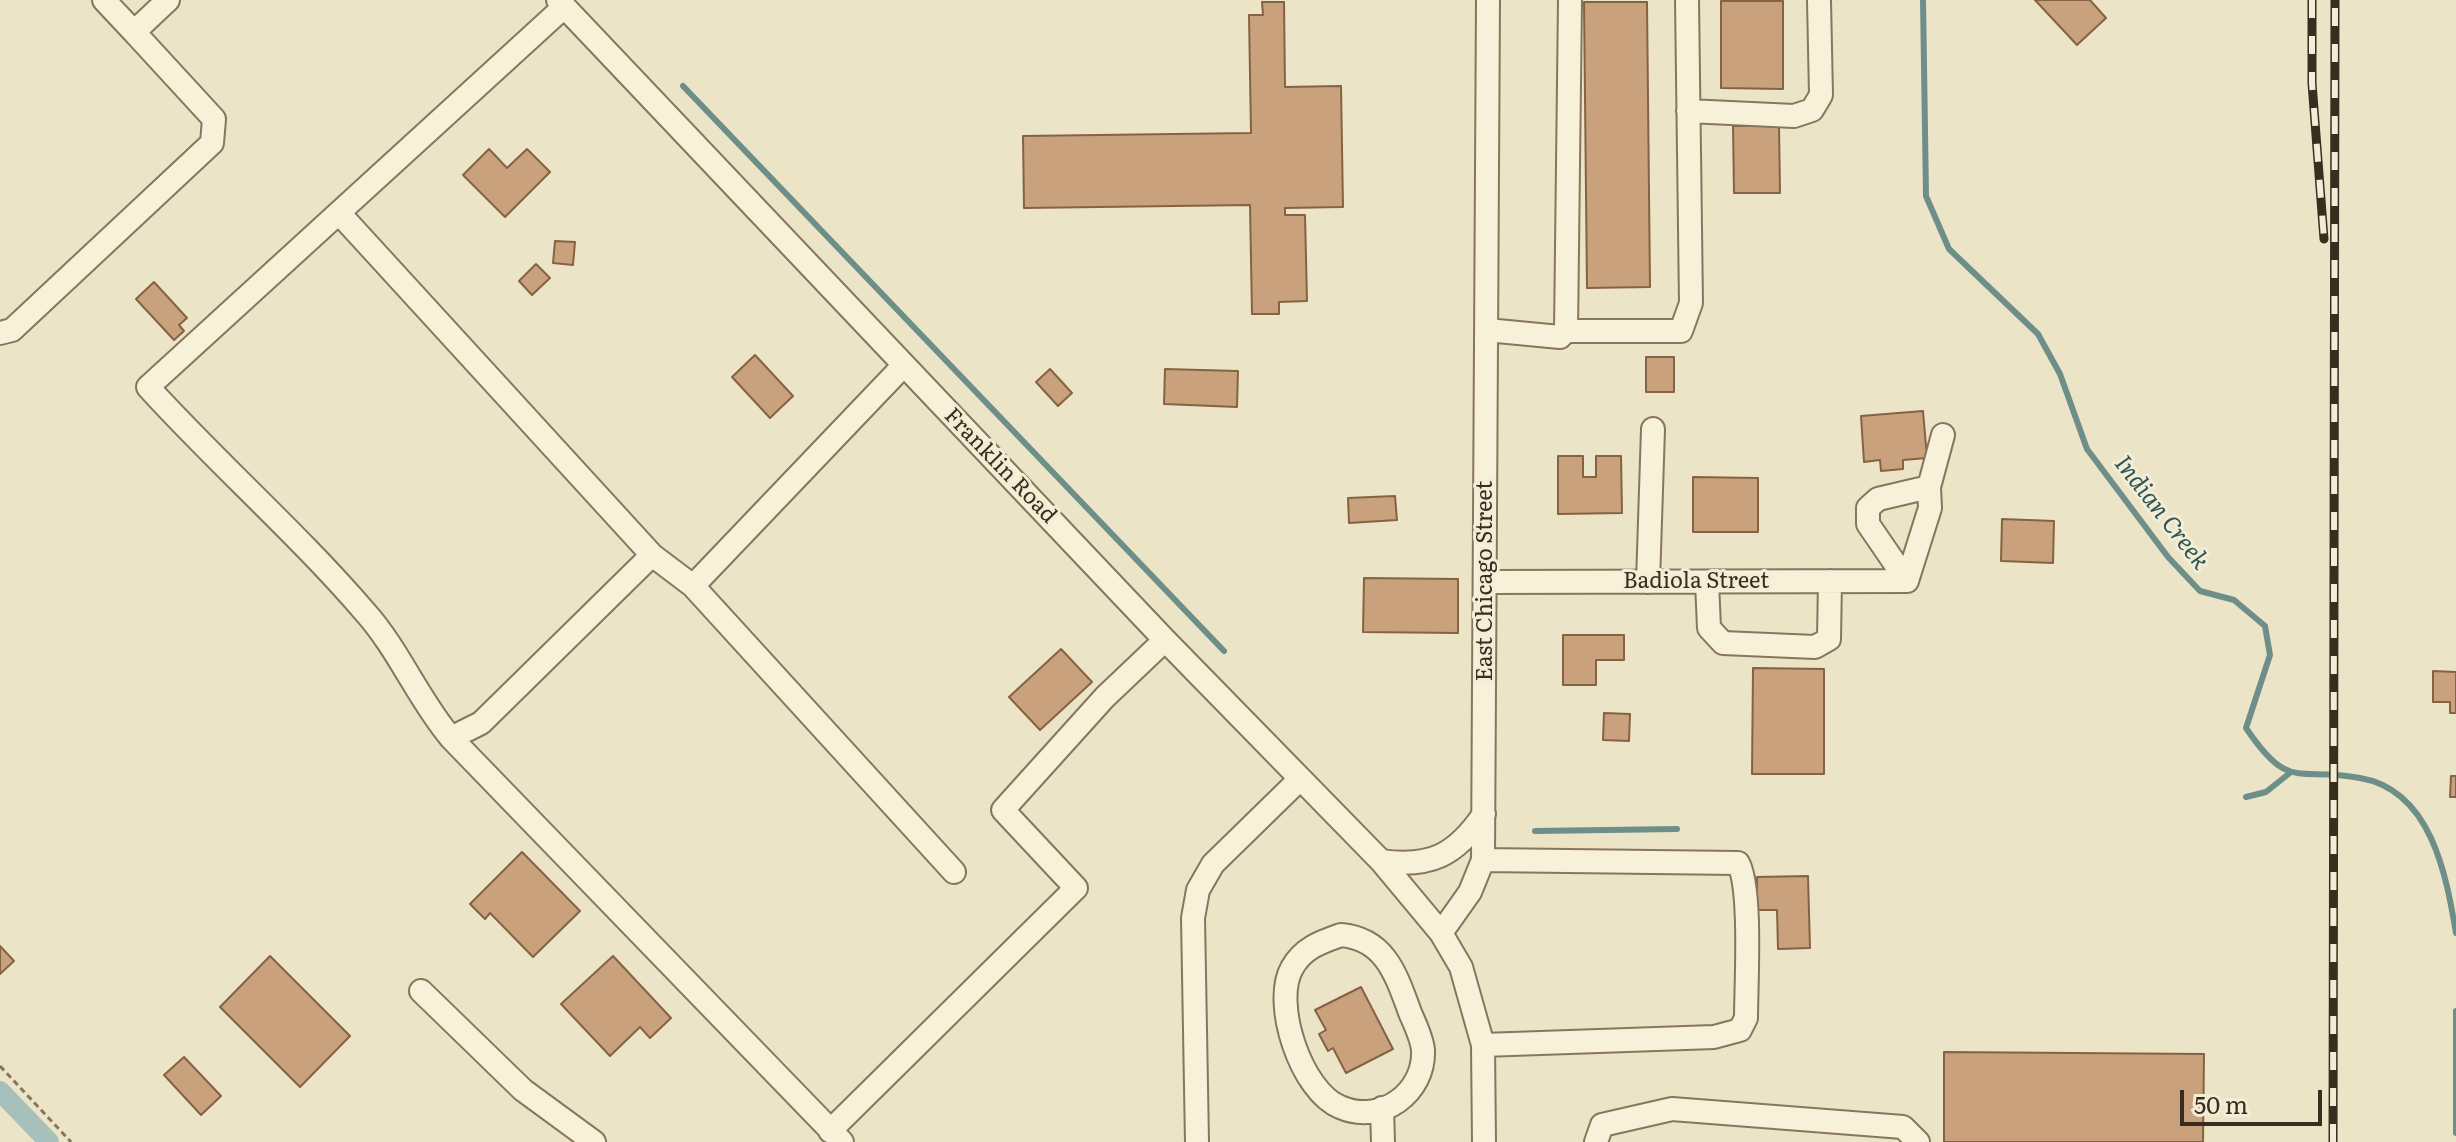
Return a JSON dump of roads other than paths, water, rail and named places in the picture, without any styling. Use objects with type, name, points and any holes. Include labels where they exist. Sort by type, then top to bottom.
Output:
[{"type":"street","points":[[0,333],[12,330],[212,143],[214,119],[104,0]]},
{"type":"street","points":[[134,32],[168,0]]},
{"type":"street","name":"East Chicago Street","points":[[1441,933],[1470,892],[1483,860],[1488,0]]},
{"type":"street","points":[[1487,330],[1560,337],[1566,331],[1570,0]]},
{"type":"street","points":[[1566,331],[1681,331],[1691,303],[1687,0]]},
{"type":"street","points":[[1688,111],[1794,116],[1812,110],[1821,95],[1819,0]]},
{"type":"street","points":[[561,4],[148,387],[206,451],[367,614],[435,719],[451,738],[836,1136],[1076,888],[1003,810],[1105,697],[1165,640]]},
{"type":"street","name":"Franklin Road","points":[[561,4],[1165,640],[1381,861],[1441,933]]},
{"type":"street","points":[[339,213],[652,555],[693,586],[954,872]]},
{"type":"street","points":[[693,586],[904,365]]},
{"type":"street","points":[[1648,582],[1653,429]]},
{"type":"street","points":[[1907,581],[1930,508],[1929,487],[1943,435]]},
{"type":"street","points":[[1907,581],[1868,524],[1868,508],[1878,499],[1929,487]]},
{"type":"street","points":[[451,738],[481,723],[652,555]]},
{"type":"street","points":[[1707,582],[1709,628],[1723,643],[1815,647],[1829,639],[1830,581]]},
{"type":"street","name":"Badiola Street","points":[[1486,582],[1907,581]]},
{"type":"street","points":[[1197,1142],[1193,918],[1198,890],[1213,864],[1300,779]]},
{"type":"street","points":[[1381,861],[1407,865],[1453,850],[1465,842],[1485,813]]},
{"type":"street","points":[[1483,860],[1738,863],[1742,869],[1745,905],[1746,1018],[1740,1030],[1702,1038],[1483,1045]]},
{"type":"street","points":[[1441,933],[1461,967],[1483,1045],[1484,1142]]},
{"type":"street","points":[[1341,935],[1360,936],[1394,969],[1423,1046],[1423,1066],[1415,1088],[1401,1102],[1382,1108],[1340,1107],[1324,1096],[1310,1080],[1284,1007],[1284,988],[1301,956],[1315,944],[1341,935]]},
{"type":"street","points":[[421,991],[523,1090],[594,1142]]},
{"type":"street","points":[[1382,1108],[1383,1142]]},
{"type":"street","points":[[1596,1142],[1602,1125],[1672,1109],[1903,1127],[1918,1142]]},
{"type":"waterway","name":"Indian Creek","points":[[1923,0],[1926,196],[1949,249],[2038,334],[2060,374],[2087,449],[2168,557],[2200,591],[2234,600],[2265,626],[2270,655],[2246,728],[2274,762],[2285,769],[2296,773],[2360,778],[2384,786],[2404,799],[2419,817],[2440,861],[2456,933]]},
{"type":"waterway","points":[[683,86],[1224,651]]},
{"type":"waterway","points":[[2246,797],[2266,792],[2291,772]]},
{"type":"waterway","points":[[1535,831],[1677,829]]},
{"type":"waterway","name":"Indian Creek","points":[[2456,1011],[2456,1133]]},
{"type":"waterway","points":[[0,1091],[49,1142]]},
{"type":"railway","points":[[2312,0],[2312,83],[2324,239]]},
{"type":"railway","points":[[2333,1142],[2335,0]]}]
